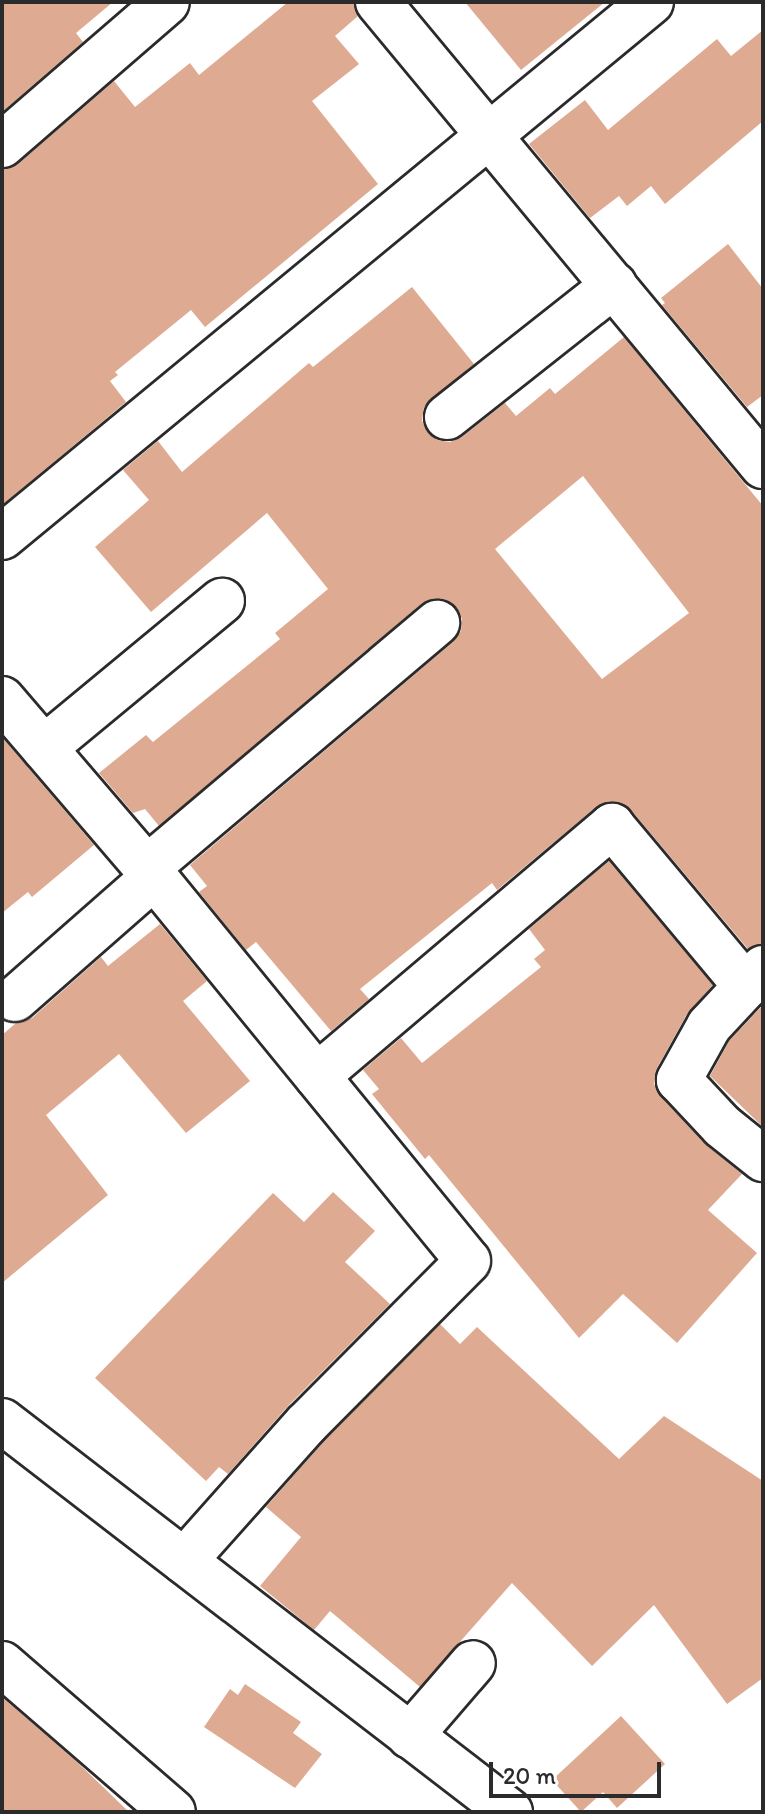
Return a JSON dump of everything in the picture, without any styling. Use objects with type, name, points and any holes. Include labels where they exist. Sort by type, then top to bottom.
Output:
[{"type":"street","points":[[2,145],[167,2]]},
{"type":"street","points":[[378,2],[763,466]]},
{"type":"street","points":[[2,537],[651,2]]},
{"type":"street","points":[[447,417],[614,285]]},
{"type":"street","points":[[44,748],[222,601]]},
{"type":"street","points":[[15,999],[150,873],[437,623]]},
{"type":"street","points":[[2,699],[150,873],[468,1261],[307,1423],[184,1561]]},
{"type":"street","points":[[317,1076],[612,826],[754,977],[709,1026],[679,1080],[722,1126],[763,1159]]},
{"type":"street","points":[[2,1421],[510,1812]]},
{"type":"street","points":[[410,1736],[473,1663]]},
{"type":"street","points":[[2,1664],[173,1812]]},
{"type":"building","points":[[2,2],[113,2],[76,33],[83,42],[2,112]]},
{"type":"building","points":[[288,2],[354,2],[358,16],[335,36],[359,64],[312,101],[378,184],[205,327],[191,310],[115,372],[118,375],[110,381],[126,402],[2,505],[2,169],[18,164],[114,81],[135,107],[190,63],[199,75]]},
{"type":"building","points":[[465,2],[605,2],[521,70]]},
{"type":"building","points":[[763,30],[763,121],[665,204],[651,186],[627,206],[619,196],[590,218],[529,144],[585,100],[608,130],[717,39],[731,56]]},
{"type":"building","points":[[728,244],[763,289],[763,395],[747,407],[662,305],[665,303],[661,298]]},
{"type":"building","points":[[412,287],[474,364],[424,407],[422,421],[428,433],[437,440],[450,442],[462,437],[505,403],[516,416],[550,388],[555,394],[624,337],[763,506],[763,944],[748,949],[631,810],[620,802],[607,802],[596,807],[497,890],[492,883],[360,989],[369,999],[331,1031],[256,942],[246,950],[199,892],[207,886],[190,865],[453,642],[461,631],[462,619],[457,608],[445,599],[432,599],[421,604],[159,826],[145,809],[133,813],[99,773],[146,735],[153,742],[280,639],[275,633],[328,589],[267,513],[151,612],[95,547],[149,500],[123,470],[158,441],[182,472],[309,363],[313,367]],"holes":[[[583,476],[689,613],[602,679],[495,549]]]},
{"type":"building","points":[[2,737],[94,845],[32,897],[28,892],[2,913]]},
{"type":"building","points":[[609,861],[713,985],[687,1014],[657,1068],[654,1084],[661,1097],[704,1143],[742,1174],[708,1210],[757,1253],[677,1343],[623,1294],[579,1338],[429,1155],[425,1159],[372,1094],[379,1089],[363,1070],[401,1038],[422,1063],[541,967],[534,959],[545,950],[529,929]]},
{"type":"building","points":[[160,924],[207,981],[183,1001],[250,1081],[186,1133],[119,1054],[46,1115],[108,1195],[2,1283],[2,1035],[16,1023],[32,1018],[101,957],[108,966]]},
{"type":"building","points":[[763,1005],[763,1127],[710,1076],[729,1041]]},
{"type":"building","points":[[333,1192],[375,1231],[345,1262],[390,1304],[289,1405],[228,1474],[219,1467],[206,1481],[95,1378],[273,1193],[304,1222]]},
{"type":"building","points":[[440,1324],[460,1344],[477,1327],[619,1459],[664,1416],[763,1481],[763,1678],[727,1704],[654,1605],[592,1666],[512,1583],[420,1687],[330,1611],[314,1630],[260,1586],[301,1537],[266,1507],[325,1440]]},
{"type":"building","points":[[245,1684],[301,1722],[293,1733],[322,1754],[295,1788],[204,1727],[230,1689],[238,1695]]},
{"type":"building","points":[[2,1697],[76,1761],[129,1812],[2,1812]]},
{"type":"building","points":[[621,1716],[665,1764],[617,1808],[603,1792],[581,1812],[552,1780]]}]
